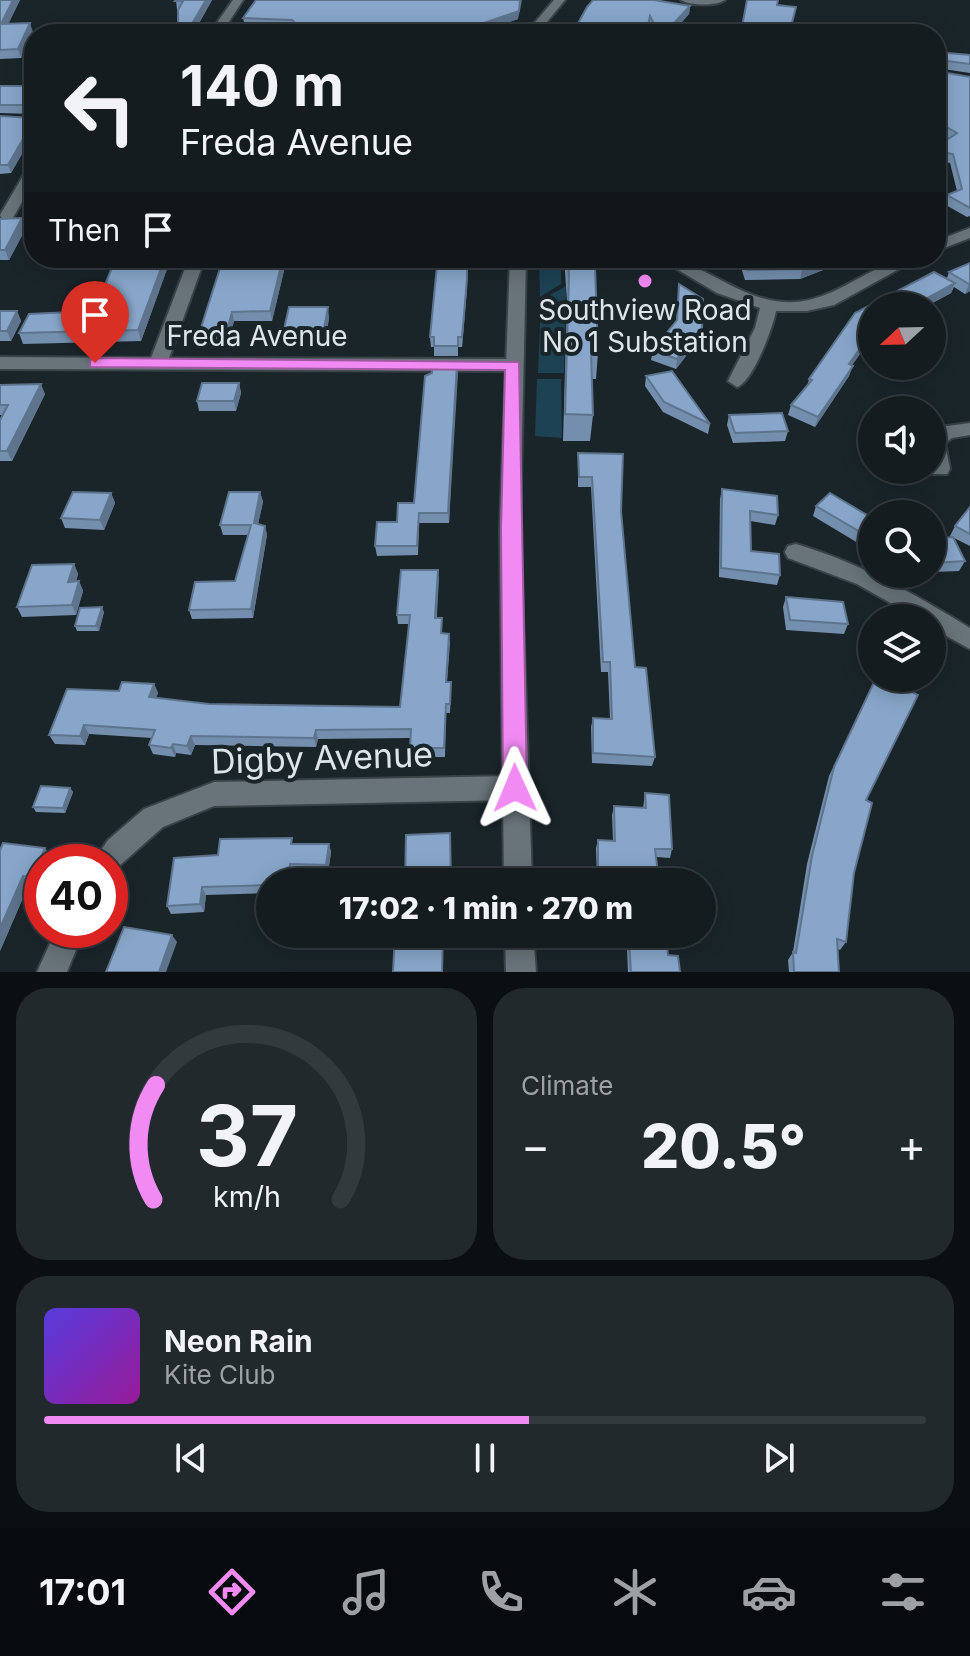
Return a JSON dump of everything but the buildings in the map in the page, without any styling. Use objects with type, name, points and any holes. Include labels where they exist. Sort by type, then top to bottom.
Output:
[{"type":"street","points":[[222,24],[238,0]]},
{"type":"street","points":[[540,24],[560,0]]},
{"type":"street","points":[[686,0],[720,0]]},
{"type":"street","points":[[4,216],[24,185]]},
{"type":"street","points":[[946,242],[970,233]]},
{"type":"street","points":[[158,364],[193,268]]},
{"type":"street","points":[[518,268],[510,528],[518,868]]},
{"type":"street","points":[[683,268],[742,299],[769,304],[817,304],[831,300],[892,268]]},
{"type":"street","points":[[737,381],[764,328],[769,304]]},
{"type":"street","name":"Freda Avenue","points":[[0,363],[513,365]]},
{"type":"street","points":[[946,433],[970,429]]},
{"type":"street","points":[[796,552],[832,562],[875,582],[970,640]]},
{"type":"street","name":"Digby Avenue","points":[[119,844],[151,818],[182,802],[214,794],[515,788]]},
{"type":"street","points":[[52,972],[62,948]]},
{"type":"street","points":[[520,948],[521,972]]},
{"type":"shaded area","points":[[539,268],[561,268],[561,284],[540,297]]},
{"type":"shaded area","points":[[566,286],[564,373],[538,373],[541,300]]},
{"type":"shaded area","points":[[537,379],[561,379],[562,438],[535,436]]},
{"type":"place","name":"Southview Road No 1 Substation","points":[[645,281]]},
{"type":"route","points":[[95,363],[513,365],[510,528],[515,788]]}]
